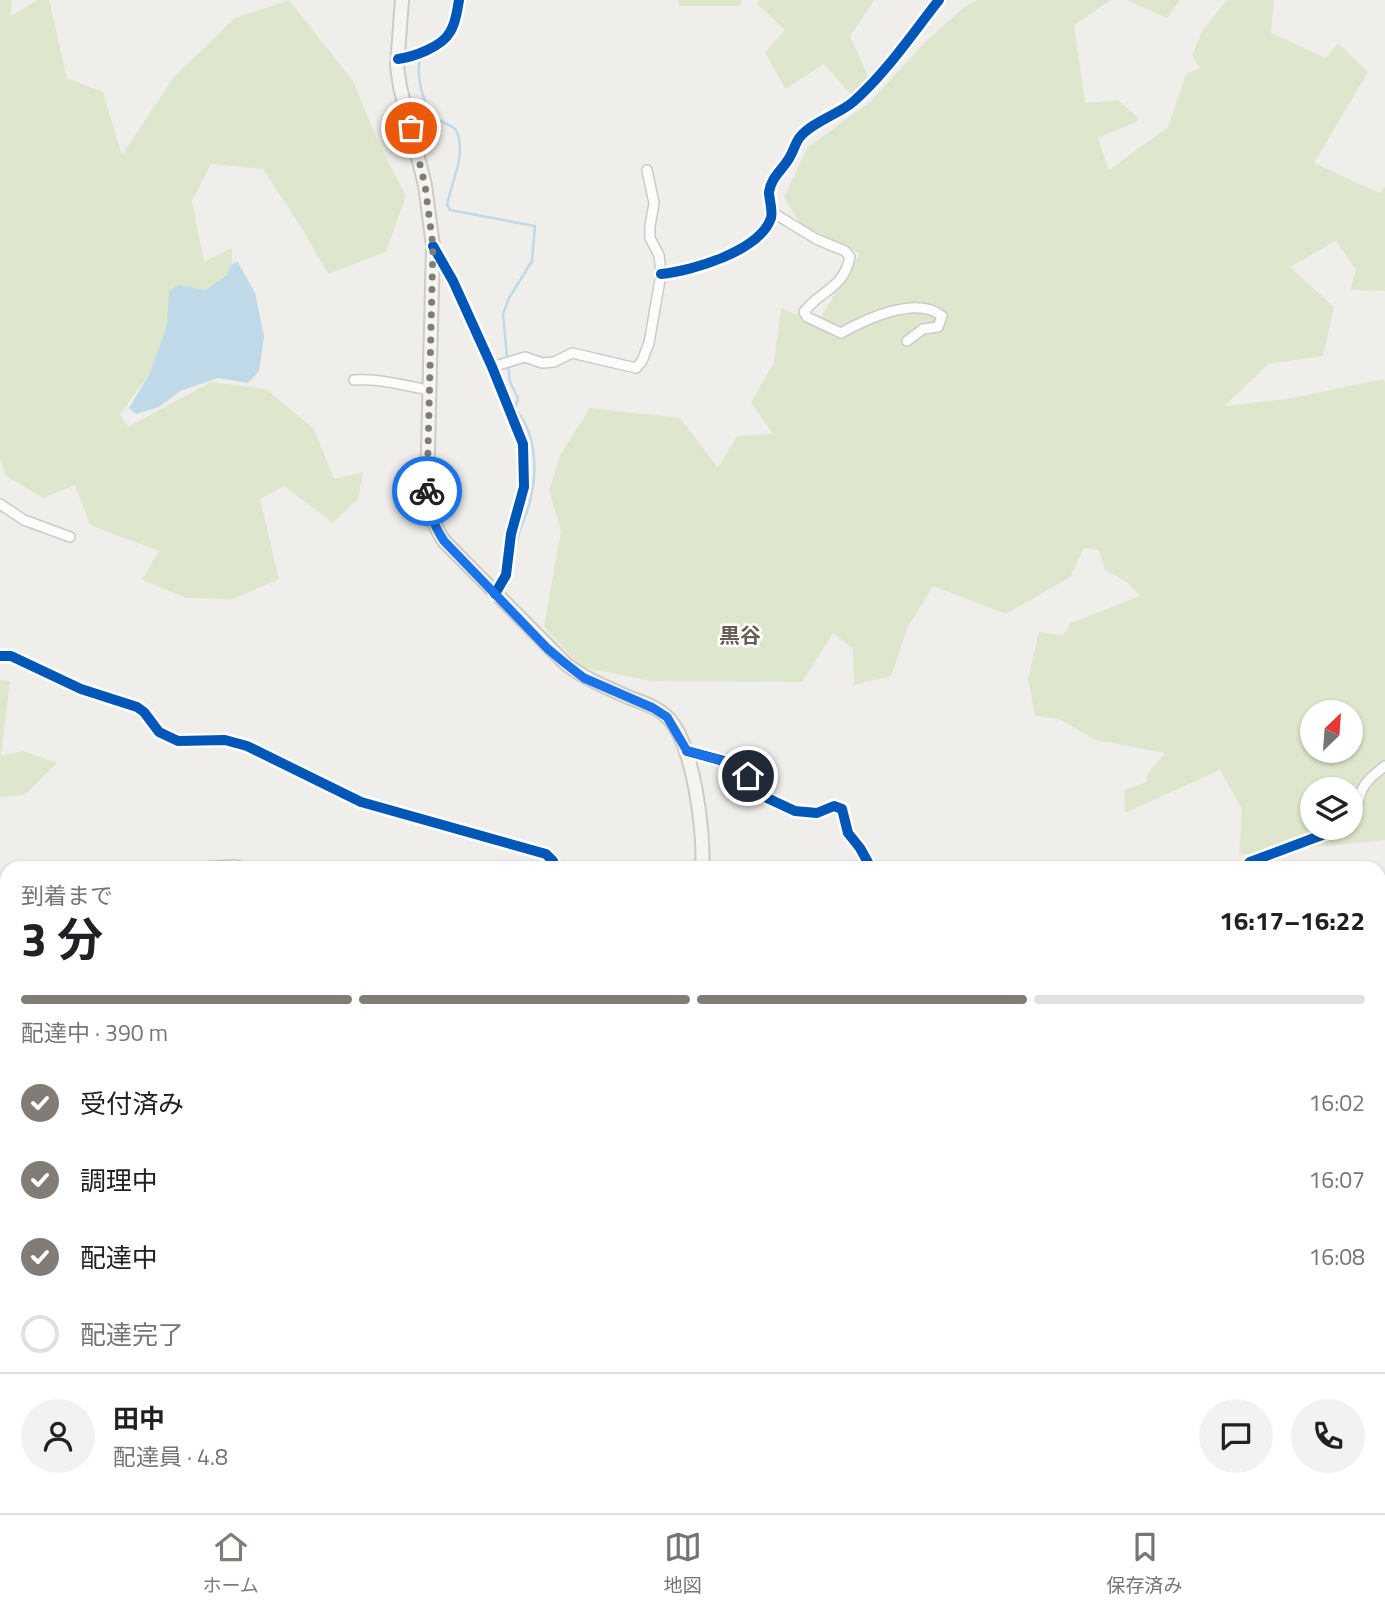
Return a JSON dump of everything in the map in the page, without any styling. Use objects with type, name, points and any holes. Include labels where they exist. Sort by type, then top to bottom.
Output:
[{"type":"main road","points":[[402,0],[398,59],[400,87],[425,185],[433,246],[427,490],[427,505],[433,524],[444,541],[548,649],[584,678],[653,708],[667,717],[687,751],[701,826],[702,861]]},
{"type":"street","points":[[398,59],[416,56],[447,37],[459,0]]},
{"type":"street","points":[[661,274],[681,272],[714,262],[740,249],[765,229],[772,212],[769,192],[773,179],[789,159],[801,135],[850,104],[867,89],[939,0]]},
{"type":"street","points":[[492,367],[526,357],[542,363],[554,362],[572,353],[636,368],[642,361],[649,343],[661,274],[659,256],[650,238],[654,203],[647,170]]},
{"type":"street","points":[[772,212],[817,239],[845,251],[850,257],[836,286],[810,303],[804,312],[807,317],[841,333],[898,309],[930,310],[942,316],[938,327],[923,329],[906,341]]},
{"type":"street","points":[[433,246],[453,281],[523,444],[524,487],[511,534],[506,575],[495,594]]},
{"type":"street","points":[[354,380],[369,379],[390,385],[429,390]]},
{"type":"street","points":[[0,504],[24,520],[70,537]]},
{"type":"street","points":[[0,656],[12,656],[81,689],[137,707],[159,732],[178,741],[225,740],[247,746],[361,802],[546,854],[554,861]]},
{"type":"street","points":[[687,751],[737,767],[759,786],[767,798],[795,811],[817,813],[834,806],[842,809],[848,833],[867,861]]},
{"type":"street","points":[[1363,790],[1371,776],[1385,766]]},
{"type":"street","points":[[1253,861],[1309,840]]},
{"type":"green space","points":[[0,0],[12,0],[11,16],[38,0],[49,0],[67,78],[103,92],[122,155],[173,78],[235,18],[289,0],[353,81],[379,144],[406,196],[386,252],[328,274],[263,169],[211,164],[192,201],[204,262],[232,248],[232,276],[167,337],[150,373],[120,414],[128,427],[211,382],[266,389],[314,429],[334,479],[363,472],[358,499],[333,523],[284,486],[260,499],[279,579],[233,599],[186,598],[142,580],[159,551],[90,525],[75,485],[43,498],[6,476],[0,459]]},
{"type":"green space","points":[[679,0],[742,0],[739,6],[679,6]]},
{"type":"green space","points":[[758,0],[874,0],[850,36],[869,78],[852,96],[824,64],[785,89],[765,52],[785,30],[758,5]]},
{"type":"green space","points":[[977,0],[1111,0],[1074,25],[1085,103],[1118,100],[1140,120],[1098,138],[1109,170],[1168,127],[1186,74],[1200,68],[1192,56],[1202,31],[1227,0],[1274,0],[1271,33],[1326,58],[1338,43],[1368,72],[1314,163],[1379,193],[1385,187],[1385,291],[1350,290],[1356,270],[1336,241],[1290,267],[1334,307],[1323,356],[1269,364],[1224,406],[1288,399],[1383,379],[1385,382],[1385,840],[1239,855],[1242,809],[1220,770],[1125,813],[1124,790],[1147,782],[1147,774],[1165,753],[1096,740],[1059,719],[1035,716],[1028,678],[1039,632],[1063,635],[1071,623],[1140,596],[1127,582],[1105,570],[1099,550],[1084,548],[1070,577],[1006,614],[933,586],[908,627],[891,676],[854,685],[853,649],[833,633],[802,682],[651,681],[582,667],[544,627],[561,531],[549,491],[560,455],[590,408],[680,418],[718,468],[737,436],[773,434],[751,402],[774,363],[781,308],[817,323],[860,254],[800,224],[784,197],[808,147],[870,102],[925,42],[963,8]]},
{"type":"green space","points":[[1126,0],[1180,0],[1167,18]]},
{"type":"green space","points":[[0,680],[10,681],[1,756],[23,751],[57,763],[24,795],[0,797]]},
{"type":"water","points":[[238,262],[255,293],[264,336],[259,371],[248,383],[218,378],[180,391],[159,407],[136,414],[129,408],[150,373],[167,325],[169,291],[179,285],[206,290],[227,275],[232,264]]},
{"type":"waterway","points":[[429,44],[447,25],[453,0]]},
{"type":"waterway","points":[[420,57],[420,81],[427,105],[436,118],[456,130],[459,139],[459,158],[447,205],[450,210],[535,226],[532,261],[509,298],[503,314],[507,358]]},
{"type":"waterway","points":[[508,365],[510,382],[518,398],[515,409],[531,439],[534,462],[530,502],[519,533],[510,576]]},
{"type":"cycle path","points":[[398,59],[427,50],[441,42],[454,25],[459,0]]},
{"type":"cycle path","points":[[661,274],[707,264],[754,240],[771,218],[770,187],[800,137],[865,91],[939,0]]},
{"type":"cycle path","points":[[433,246],[453,281],[523,444],[524,487],[511,534],[506,575],[495,594]]},
{"type":"cycle path","points":[[0,656],[11,656],[81,689],[137,707],[159,732],[178,741],[225,740],[247,746],[361,802],[546,854],[553,861]]},
{"type":"cycle path","points":[[687,751],[737,767],[759,786],[767,798],[795,811],[817,813],[834,806],[842,809],[848,833],[867,861]]},
{"type":"cycle path","points":[[1253,861],[1309,840]]},
{"type":"way so far","points":[[411,128],[425,185],[433,246],[427,491]]},
{"type":"district","name":"黒谷","points":[[740,635]]},
{"type":"route","points":[[427,491],[427,505],[433,524],[444,541],[548,649],[584,678],[653,708],[667,717],[687,751],[724,761],[748,776]]}]
